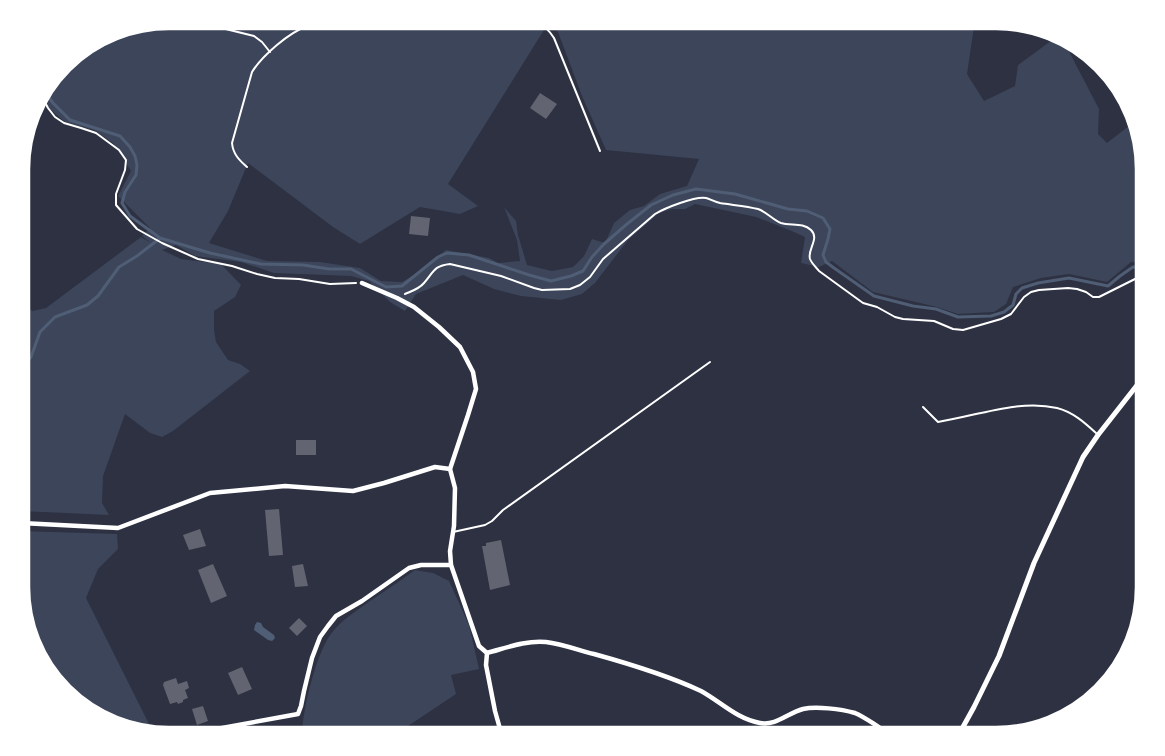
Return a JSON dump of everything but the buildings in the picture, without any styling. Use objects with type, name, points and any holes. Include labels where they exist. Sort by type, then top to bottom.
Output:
[{"type":"street","points":[[362,283],[414,307],[439,327],[460,347],[473,372],[476,389],[450,469],[456,488],[450,566],[479,646],[487,653]]},
{"type":"street","points":[[963,727],[999,656],[1034,563],[1083,457],[1136,386]]},
{"type":"street","points":[[29,523],[118,528],[210,493],[285,486],[353,491],[435,467],[450,469]]},
{"type":"street","points":[[227,727],[298,714],[312,658],[320,637],[336,616],[362,601],[409,568],[421,565],[450,566]]},
{"type":"street","points":[[487,653],[518,644],[545,642],[620,661],[682,683],[703,692],[743,718],[759,723],[768,724],[801,709],[829,708],[856,714],[878,727]]},
{"type":"street","points":[[487,653],[486,665],[500,727]]},
{"type":"lane","points":[[453,532],[485,525],[492,521],[503,510],[710,362]]},
{"type":"lane","points":[[923,407],[938,422],[1028,405],[1058,408],[1080,419],[1098,435]]},
{"type":"path","points":[[225,29],[254,36],[270,52]]},
{"type":"path","points":[[247,167],[238,159],[233,151],[232,143],[252,72],[258,62],[300,29]]},
{"type":"path","points":[[548,29],[554,38],[600,150]]},
{"type":"path","points":[[45,103],[55,117],[64,123],[96,133],[119,150],[126,160],[125,170],[116,194],[116,205],[137,229],[152,238],[198,259],[275,278],[299,279],[330,284],[362,283]]},
{"type":"path","points":[[397,298],[423,284],[434,270],[450,264],[501,276],[542,290],[570,289],[580,285],[590,277],[603,259],[655,214],[663,209],[698,198],[707,198],[759,210],[781,223],[801,225],[809,228],[813,232],[815,239],[810,254],[810,259],[814,265],[863,303],[877,306],[895,317],[934,321],[954,329],[963,330],[1001,319],[1011,314],[1024,297],[1031,292],[1068,288],[1086,292],[1093,297],[1136,278]]},
{"type":"shaded area","points":[[542,29],[544,30],[448,184],[478,206],[460,214],[420,207],[360,244],[333,227],[248,163],[228,211],[209,243],[267,261],[320,262],[360,268],[381,281],[402,282],[417,273],[446,250],[489,258],[498,263],[520,261],[517,240],[504,207],[516,221],[527,265],[552,271],[573,267],[584,256],[592,239],[605,243],[614,223],[630,210],[644,206],[660,194],[687,186],[699,159],[606,150],[582,96],[558,32],[555,29],[974,29],[967,74],[984,101],[1015,86],[1018,65],[1052,40],[1067,48],[1099,109],[1098,134],[1107,143],[1129,126],[1136,159],[1136,262],[1131,262],[1107,282],[1069,274],[1041,278],[1013,287],[1006,304],[994,312],[958,314],[937,307],[873,292],[832,261],[819,267],[801,263],[805,237],[756,217],[695,204],[685,209],[672,209],[659,213],[628,240],[595,283],[582,294],[561,300],[521,296],[494,289],[463,275],[416,294],[405,311],[390,302],[369,281],[351,276],[274,273],[241,262],[195,256],[176,245],[162,250],[181,259],[221,264],[241,285],[235,297],[214,311],[214,330],[216,342],[228,360],[240,364],[250,371],[173,431],[162,437],[150,433],[125,414],[103,476],[102,503],[109,515],[29,511],[29,308],[32,311],[46,308],[141,237],[151,243],[142,236],[150,228],[118,196],[131,171],[113,143],[94,130],[65,122],[44,104],[63,76],[76,63],[99,47],[124,36],[150,30]]},
{"type":"shaded area","points":[[29,531],[117,534],[118,549],[98,569],[86,598],[150,726],[124,720],[91,704],[63,680],[47,657],[39,641],[31,615]]},
{"type":"shaded area","points":[[415,570],[433,573],[449,581],[469,625],[479,669],[451,675],[456,694],[406,727],[303,727],[316,665],[328,639],[338,626]]},
{"type":"shaded area","points":[[257,622],[261,623],[263,627],[274,635],[275,638],[272,641],[254,630]]},
{"type":"waterway","points":[[48,97],[70,120],[120,136],[130,147],[137,165],[136,175],[125,192],[122,203],[130,216],[160,238],[210,253],[261,264],[351,269],[386,287],[402,286],[438,257],[447,253],[469,255],[551,281],[571,276],[583,271],[604,244],[651,205],[673,195],[696,189],[735,194],[788,209],[807,211],[823,218],[830,229],[823,255],[826,262],[834,268],[874,296],[913,306],[936,309],[958,317],[991,316],[1004,312],[1013,305],[1016,294],[1022,288],[1038,283],[1069,278],[1108,286],[1133,267],[1136,267]]},
{"type":"waterway","points":[[29,360],[40,332],[55,317],[87,305],[98,296],[119,267],[159,239]]}]
